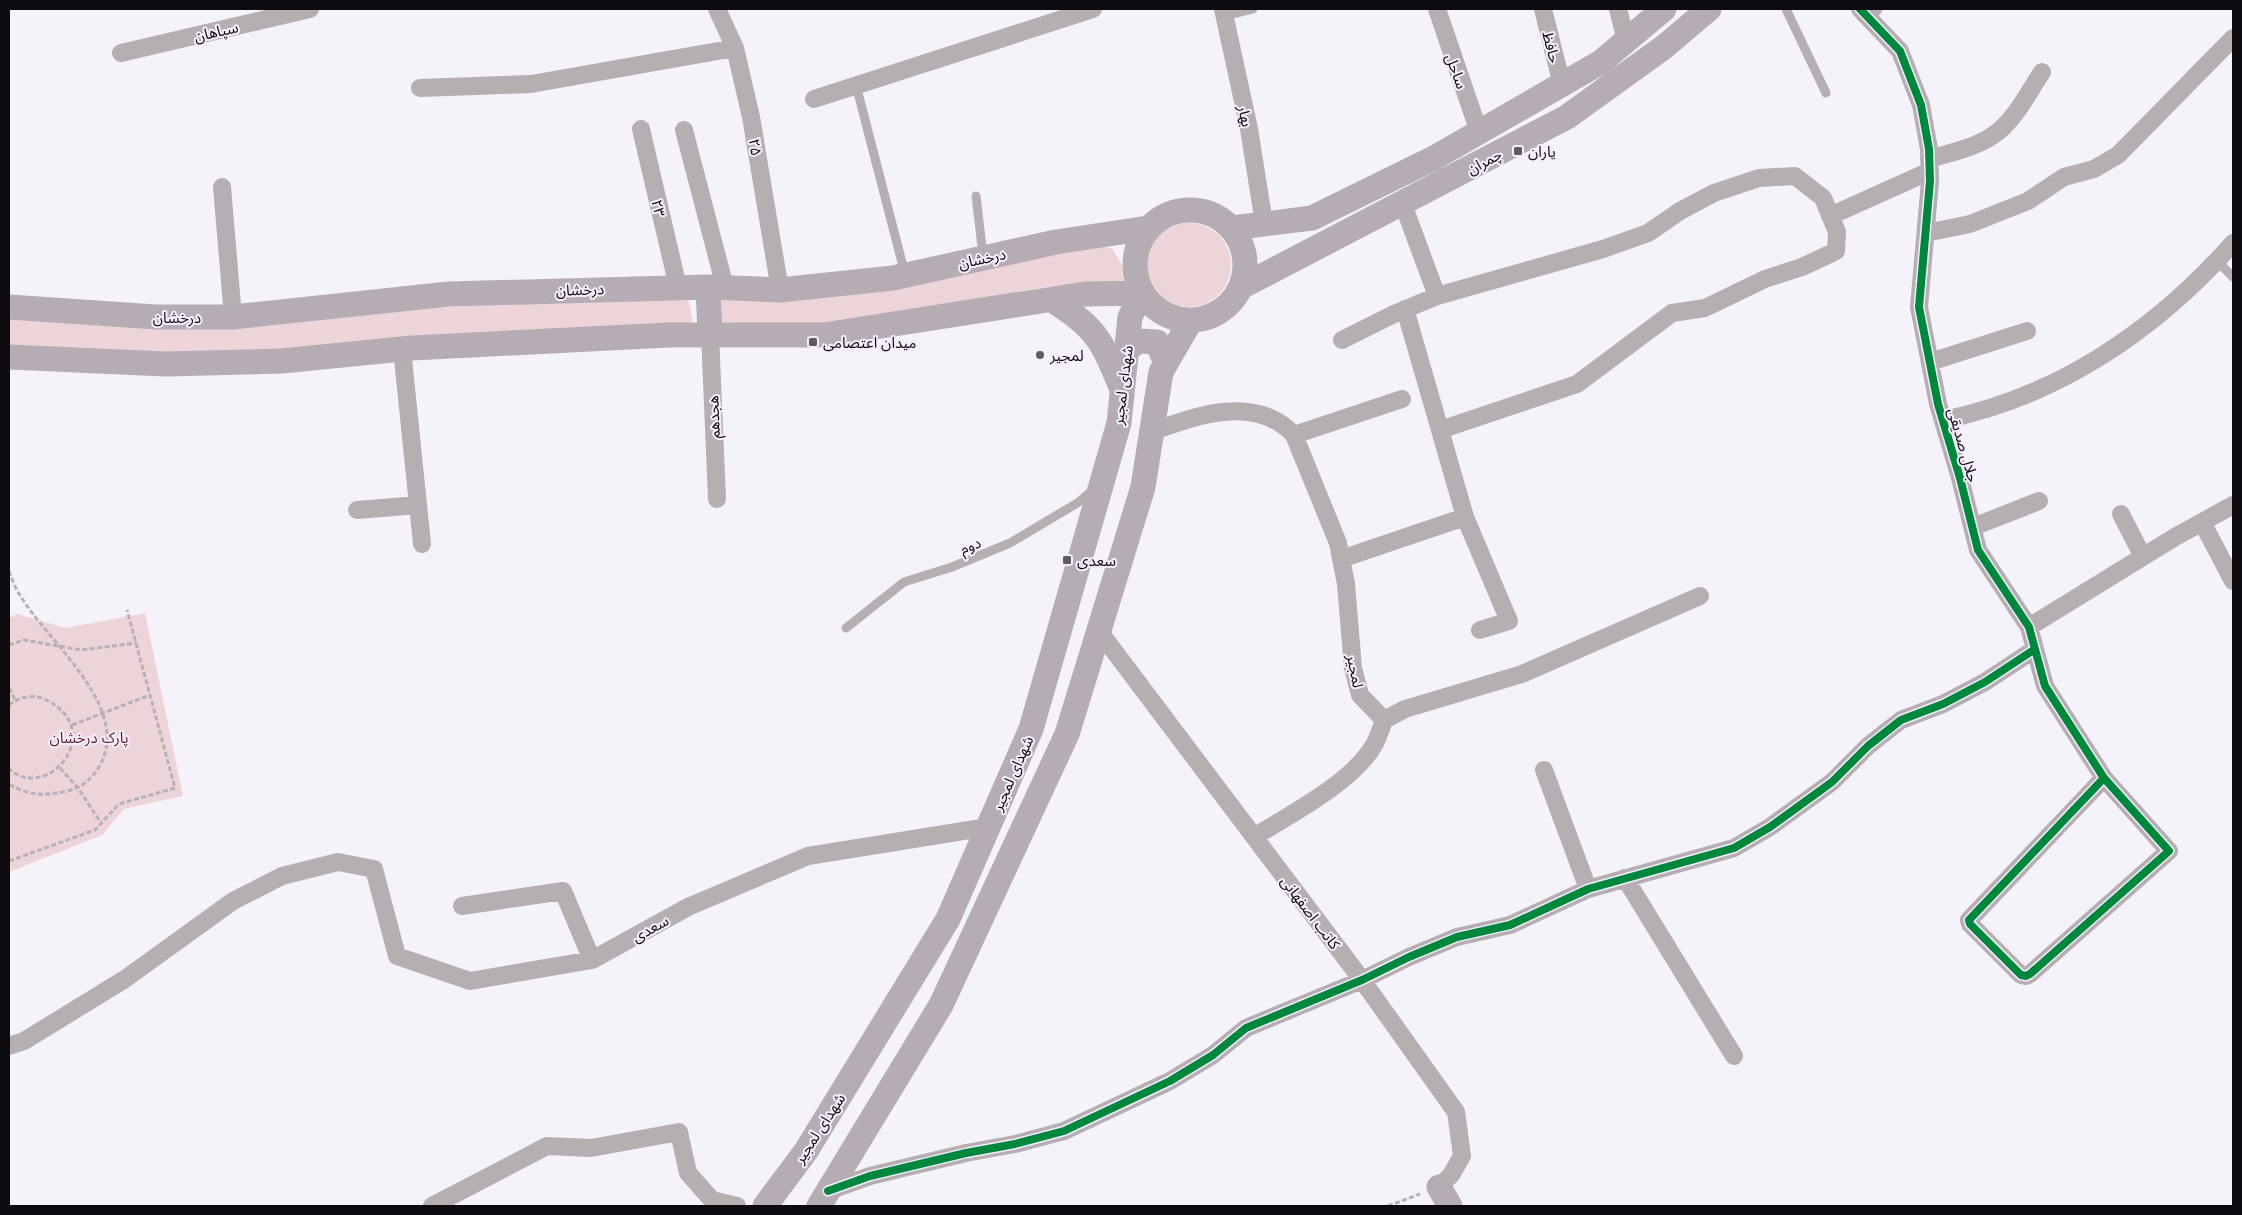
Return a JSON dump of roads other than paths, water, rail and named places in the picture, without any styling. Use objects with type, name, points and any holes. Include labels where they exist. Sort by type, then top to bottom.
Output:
[{"type":"main road","name":"چمران","points":[[1232,228],[1312,218],[1434,158],[1601,62],[1664,9]]},
{"type":"main road","name":"چمران","points":[[1241,287],[1567,117],[1664,47],[1709,9]]},
{"type":"main road","points":[[1180,210],[1200,210],[1217,216],[1232,228],[1241,241],[1246,271],[1241,287],[1233,300],[1221,311],[1207,318],[1191,320],[1163,313],[1151,304],[1142,292],[1135,276],[1134,259],[1139,242],[1148,228],[1162,216],[1180,210]]},
{"type":"main road","name":"درخشان","points":[[9,307],[156,317],[233,317],[449,294],[678,287],[780,290],[905,275],[1056,242],[1148,228]]},
{"type":"main road","points":[[710,334],[716,287]]},
{"type":"main road","points":[[9,357],[166,364],[282,361],[402,349],[710,334],[824,335],[1085,294],[1142,292]]},
{"type":"main road","name":"شهدای لمجیر","points":[[765,1206],[806,1151],[948,919],[1031,729],[1119,424],[1130,317],[1142,292]]},
{"type":"main road","points":[[1052,300],[1081,318],[1101,342],[1123,391]]},
{"type":"main road","points":[[823,1199],[942,1005],[1067,734],[1143,487],[1161,372],[1191,320]]},
{"type":"main road","points":[[1127,348],[1140,341],[1156,342],[1166,364]]},
{"type":"street","name":"سپاهان","points":[[120,53],[310,9]]},
{"type":"street","name":"۲۵","points":[[717,9],[735,48],[751,116],[780,290]]},
{"type":"street","points":[[814,99],[1092,9]]},
{"type":"street","name":"ساحل","points":[[1437,9],[1479,132]]},
{"type":"street","name":"حافظ","points":[[1543,9],[1562,84]]},
{"type":"street","points":[[1618,9],[1626,41]]},
{"type":"street","name":"بهار","points":[[1224,12],[1249,129],[1264,223]]},
{"type":"street","name":"جلال صدیقی","points":[[1869,12],[1900,51],[1921,105],[1930,165],[1919,307],[1943,420],[1978,550],[2029,627],[2045,686],[2104,778],[2169,851],[2026,976],[2021,975],[1970,924],[1969,920],[2104,778]]},
{"type":"street","points":[[1926,233],[1970,224],[2028,201],[2064,177],[2094,169],[2118,155],[2233,38]]},
{"type":"street","points":[[420,88],[531,84],[735,48]]},
{"type":"street","points":[[1830,216],[1992,136],[2017,111],[2042,72]]},
{"type":"street","name":"۲۳","points":[[641,129],[678,287]]},
{"type":"street","points":[[684,130],[716,287]]},
{"type":"street","points":[[1342,340],[1405,309],[1437,296],[1602,249],[1648,233],[1680,211],[1714,193],[1758,178],[1795,176],[1823,198],[1837,232],[1836,251],[1802,267],[1764,279],[1705,308],[1672,313],[1577,384],[1440,430]]},
{"type":"street","points":[[222,188],[233,317]]},
{"type":"street","points":[[1403,204],[1437,296]]},
{"type":"street","points":[[1943,420],[1979,413],[2083,369],[2132,337],[2177,300],[2233,243]]},
{"type":"street","points":[[1405,309],[1465,518],[1509,621],[1480,630]]},
{"type":"street","points":[[1930,362],[2027,331]]},
{"type":"street","name":"هجدهم","points":[[710,334],[717,499]]},
{"type":"street","points":[[402,349],[422,544]]},
{"type":"street","points":[[1294,435],[1402,399]]},
{"type":"street","name":"لمجیر","points":[[1151,432],[1175,423],[1218,413],[1239,411],[1261,413],[1283,423],[1294,435],[1338,542],[1346,584],[1353,668],[1360,695],[1384,720]]},
{"type":"street","points":[[1972,527],[2039,501]]},
{"type":"street","points":[[357,510],[418,504]]},
{"type":"street","points":[[2029,627],[2143,557],[2233,505]]},
{"type":"street","points":[[2121,514],[2143,557]]},
{"type":"street","points":[[1341,558],[1465,518]]},
{"type":"street","points":[[2202,522],[2233,581]]},
{"type":"street","points":[[1254,837],[1317,797],[1356,768],[1374,745],[1384,720],[1405,709],[1522,674],[1700,596]]},
{"type":"street","name":"کاتب اصفهانی","points":[[1099,631],[1362,980],[1456,1112],[1462,1156],[1451,1175],[1445,1197]]},
{"type":"street","points":[[823,1199],[870,1176],[966,1153],[1015,1144],[1064,1130],[1170,1081],[1213,1054],[1246,1028],[1362,980],[1457,937],[1510,925],[1588,889],[1734,848],[1770,826],[1832,782],[1868,746],[1901,720],[1942,704],[1985,682],[2035,649]]},
{"type":"street","points":[[1544,770],[1588,889]]},
{"type":"street","name":"سعدی","points":[[9,1046],[24,1041],[125,979],[233,901],[282,876],[338,862],[374,869],[398,956],[470,981],[592,960],[688,907],[808,856],[988,827]]},
{"type":"street","points":[[1625,878],[1734,1056]]},
{"type":"street","points":[[462,906],[563,891],[592,960]]},
{"type":"street","points":[[432,1206],[547,1146],[591,1148],[679,1132],[688,1173],[712,1200],[728,1205]]},
{"type":"lane","points":[[1224,12],[1253,9]]},
{"type":"lane","points":[[1786,9],[1826,94]]},
{"type":"lane","points":[[856,85],[905,275]]},
{"type":"lane","points":[[976,196],[984,258]]},
{"type":"lane","points":[[2217,261],[2233,277]]},
{"type":"lane","name":"دوم","points":[[846,628],[904,582],[952,568],[1010,543],[1079,502],[1103,480]]},
{"type":"place","name":"یاران","points":[[1518,151]]},
{"type":"place","name":"میدان اعتصامی","points":[[813,342]]},
{"type":"place","name":"لمجیر","points":[[1040,355]]},
{"type":"place","name":"سعدی","points":[[1067,560]]},
{"type":"park label","name":"پارک درخشان","points":[[89,737]]}]
